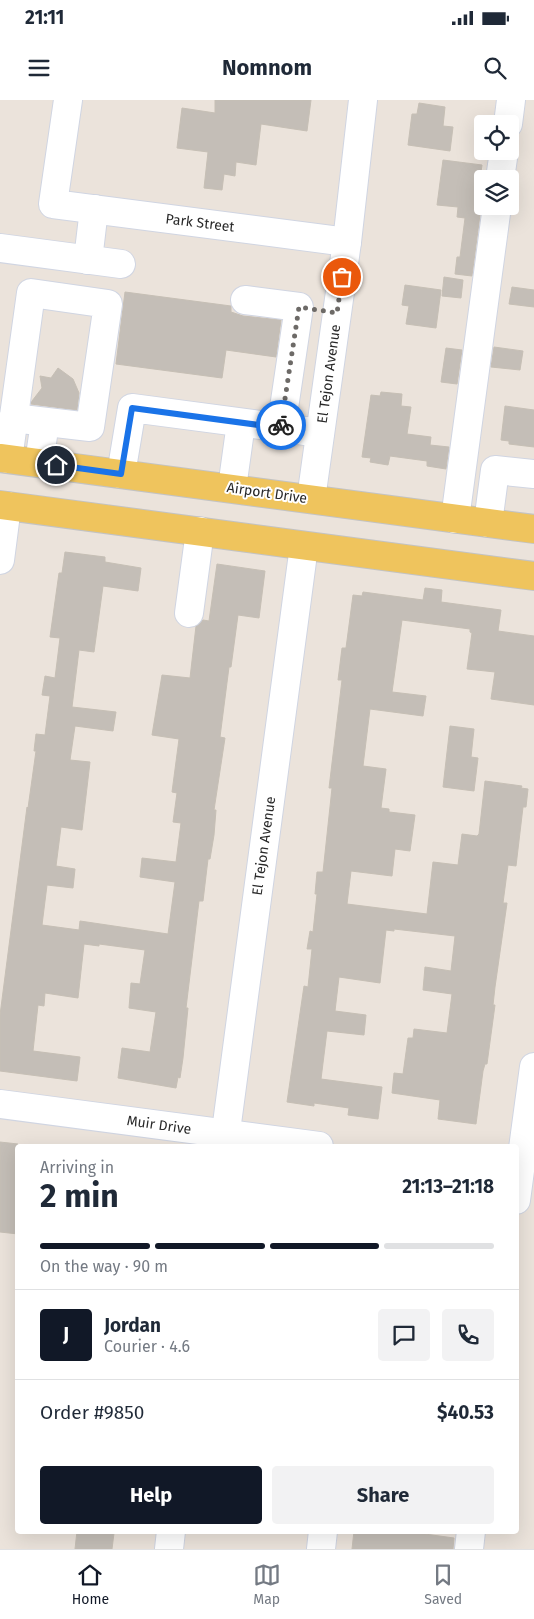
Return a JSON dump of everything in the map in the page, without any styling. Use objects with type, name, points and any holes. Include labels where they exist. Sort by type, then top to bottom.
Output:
[{"type":"main road","name":"Airport Drive","points":[[4,459],[534,529]]},
{"type":"main road","points":[[3,506],[534,576]]},
{"type":"street","name":"Park Street","points":[[68,100],[54,204],[347,242]]},
{"type":"street","name":"El Tejon Avenue","points":[[311,499],[347,242],[363,100]]},
{"type":"street","points":[[509,115],[511,100]]},
{"type":"street","points":[[88,260],[94,209]]},
{"type":"street","points":[[455,518],[496,215]]},
{"type":"street","points":[[0,248],[121,264]]},
{"type":"street","points":[[49,296],[54,255]]},
{"type":"street","points":[[4,459],[14,418],[31,294],[108,304],[90,427],[14,418]]},
{"type":"street","points":[[245,300],[337,313]]},
{"type":"street","points":[[281,428],[299,307]]},
{"type":"street","points":[[121,474],[132,408],[320,433]]},
{"type":"street","points":[[39,463],[45,422]]},
{"type":"street","points":[[232,488],[241,423]]},
{"type":"street","points":[[488,523],[494,470],[534,474]]},
{"type":"street","points":[[0,560],[3,506]]},
{"type":"street","points":[[189,613],[200,531]]},
{"type":"street","name":"El Tejon Avenue","points":[[224,1140],[304,546]]},
{"type":"street","points":[[519,1188],[523,1173],[534,1067]]},
{"type":"street","name":"Muir Drive","points":[[0,1104],[224,1140],[287,1144]]},
{"type":"street","points":[[169,1549],[171,1534]]},
{"type":"street","points":[[321,1549],[323,1534]]},
{"type":"street","points":[[469,1549],[471,1534]]},
{"type":"building","points":[[215,100],[311,100],[307,131],[261,124],[256,165],[236,162],[235,176],[224,174],[222,190],[204,188],[208,152],[177,148],[182,108],[215,113]]},
{"type":"building","points":[[419,103],[445,107],[443,126],[453,127],[450,151],[408,145],[412,114],[417,114]]},
{"type":"building","points":[[443,160],[482,165],[481,170],[474,170],[474,215],[480,215],[472,276],[455,274],[457,257],[460,257],[465,218],[457,217],[458,207],[437,205]]},
{"type":"building","points":[[444,277],[463,280],[461,298],[442,296]]},
{"type":"building","points":[[405,285],[441,290],[436,328],[406,324],[409,306],[402,305]]},
{"type":"building","points":[[512,287],[534,290],[534,307],[509,304]]},
{"type":"building","points":[[125,292],[231,306],[231,312],[243,316],[281,320],[276,357],[226,350],[222,378],[116,364]]},
{"type":"building","points":[[494,347],[523,351],[520,370],[491,367]]},
{"type":"building","points":[[446,348],[462,350],[457,384],[441,382]]},
{"type":"building","points":[[58,368],[73,379],[79,393],[77,410],[31,404],[42,388],[40,376],[51,378]]},
{"type":"building","points":[[381,392],[402,394],[401,406],[411,407],[407,434],[431,437],[430,445],[449,447],[446,469],[427,466],[427,461],[390,456],[388,465],[370,462],[371,458],[362,457],[371,395],[380,396]]},
{"type":"building","points":[[505,406],[534,410],[534,447],[509,444],[509,441],[501,440]]},
{"type":"building","points":[[65,552],[105,557],[105,562],[141,568],[138,591],[103,586],[94,652],[79,650],[72,707],[116,712],[113,731],[75,726],[70,760],[90,762],[82,830],[61,827],[56,866],[75,869],[73,888],[47,885],[42,925],[79,930],[80,921],[168,934],[175,882],[140,877],[142,858],[176,862],[181,823],[173,822],[177,793],[172,792],[179,739],[152,735],[162,675],[190,678],[196,626],[203,620],[209,621],[217,564],[265,571],[259,618],[238,615],[231,667],[229,667],[220,737],[225,738],[214,810],[216,810],[214,835],[210,859],[208,859],[203,901],[199,901],[186,1008],[188,1008],[183,1058],[180,1078],[178,1077],[176,1088],[118,1078],[122,1048],[150,1052],[156,1012],[129,1008],[131,983],[140,984],[145,950],[99,944],[99,946],[84,944],[78,998],[45,993],[44,1006],[38,1005],[33,1051],[80,1057],[77,1081],[0,1071],[0,1015],[36,751],[34,751],[36,734],[45,735],[50,696],[42,695],[45,676],[55,678],[60,638],[50,637],[59,573],[62,573]]},
{"type":"building","points":[[425,588],[442,590],[441,602],[501,610],[498,631],[534,636],[534,705],[491,699],[495,672],[467,669],[472,633],[470,629],[402,620],[392,692],[426,696],[423,716],[370,709],[363,766],[386,769],[381,808],[389,809],[389,812],[415,815],[410,851],[395,849],[392,876],[351,871],[347,904],[427,914],[433,862],[458,865],[462,834],[477,836],[479,834],[485,781],[522,786],[521,788],[528,789],[526,807],[523,807],[516,866],[508,865],[503,903],[507,903],[495,987],[493,1005],[495,1005],[476,1124],[438,1119],[440,1100],[392,1093],[394,1073],[403,1074],[408,1038],[413,1038],[414,1029],[447,1033],[452,994],[423,990],[425,967],[451,971],[455,936],[394,929],[394,931],[386,930],[380,983],[339,977],[335,1011],[366,1015],[364,1035],[327,1031],[321,1079],[382,1087],[378,1119],[348,1115],[349,1108],[314,1103],[314,1106],[287,1102],[304,986],[308,987],[312,949],[307,949],[310,931],[313,932],[317,872],[323,872],[332,788],[329,788],[342,680],[338,680],[342,648],[346,648],[353,595],[362,596],[363,592],[423,600]]},
{"type":"building","points":[[450,726],[474,729],[471,757],[478,758],[474,791],[443,787]]},
{"type":"building","points":[[0,1142],[18,1144],[15,1144],[15,1234],[0,1232]]},
{"type":"building","points":[[77,1534],[114,1534],[112,1549],[75,1549]]},
{"type":"building","points":[[354,1534],[425,1534],[454,1538],[453,1549],[352,1549]]},
{"type":"way so far","points":[[281,425],[299,307],[337,313],[342,277]]},
{"type":"route","points":[[56,465],[121,474],[132,408],[281,428],[281,425]]}]
